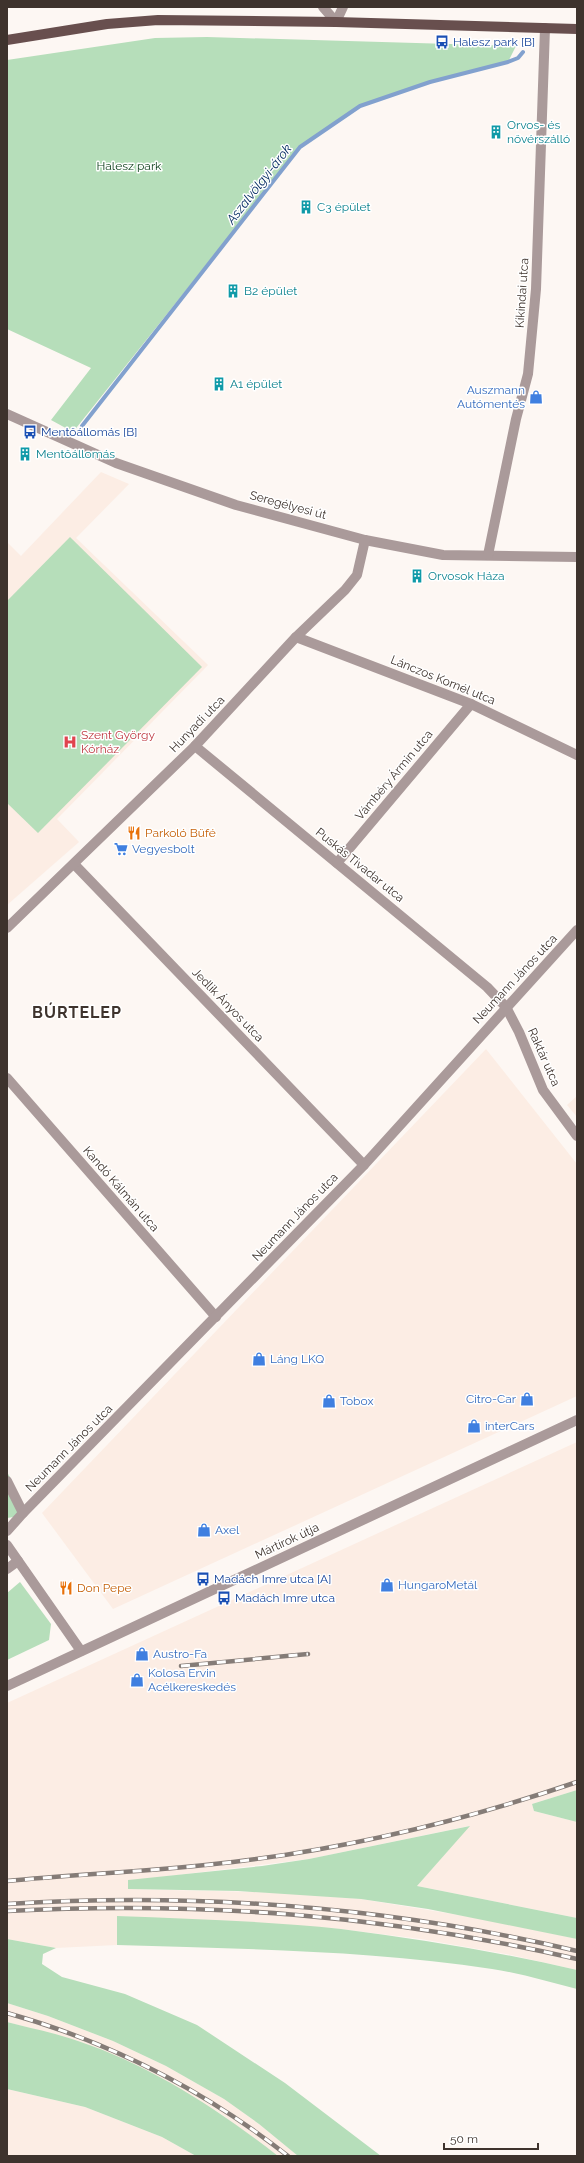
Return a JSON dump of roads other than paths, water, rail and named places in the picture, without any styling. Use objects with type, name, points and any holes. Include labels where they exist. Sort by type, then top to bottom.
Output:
[{"type":"main road","points":[[7,40],[106,24],[158,20],[336,22],[577,29]]},
{"type":"street","points":[[323,7],[336,22],[343,7]]},
{"type":"street","name":"Kikindai utca","points":[[488,555],[529,366],[536,289],[545,28]]},
{"type":"street","name":"Seregélyesi út","points":[[7,414],[116,463],[236,505],[365,540],[443,555],[577,557]]},
{"type":"street","name":"Hunyadi utca","points":[[7,928],[74,864],[136,801],[195,746],[296,636],[345,590],[357,575],[365,540]]},
{"type":"street","name":"Lánczos Kornél utca","points":[[296,636],[471,704],[577,755]]},
{"type":"street","name":"Vámbéry Ármin utca","points":[[337,863],[471,704]]},
{"type":"street","name":"Puskás Tivadar utca","points":[[195,746],[487,987],[506,1007]]},
{"type":"street","name":"Jedlik Ányos utca","points":[[74,864],[364,1165]]},
{"type":"street","name":"Neumann János utca","points":[[23,1513],[364,1165],[577,930]]},
{"type":"street","name":"Raktár utca","points":[[506,1007],[519,1032],[544,1090],[577,1136]]},
{"type":"street","name":"Kandó Kálmán utca","points":[[7,1078],[216,1317]]},
{"type":"street","name":"Mártírok útja","points":[[7,1686],[577,1420]]},
{"type":"street","points":[[7,1481],[23,1513],[7,1531]]},
{"type":"street","points":[[7,1545],[81,1651]]},
{"type":"street","points":[[7,1569],[18,1561]]},
{"type":"waterway","name":"Aszalvölgyi-árok","points":[[82,426],[300,147],[360,106],[430,82],[508,62],[518,58],[523,52]]},
{"type":"railway","points":[[181,1666],[308,1654]]},
{"type":"railway","points":[[7,1881],[205,1865],[320,1849],[364,1841],[493,1809],[577,1782]]},
{"type":"railway","points":[[7,1904],[151,1900],[294,1906],[436,1923],[577,1951]]},
{"type":"railway","points":[[7,1911],[80,1908],[152,1908],[223,1910],[294,1915],[364,1922],[435,1932],[505,1944],[577,1959]]},
{"type":"railway","points":[[7,2013],[83,2038],[155,2071],[189,2089],[223,2110],[288,2156]]},
{"type":"place","name":"Halesz park [B]","points":[[442,42]]},
{"type":"place","name":"Orvos- és nővérszálló","points":[[496,132]]},
{"type":"place","name":"C3 épület","points":[[306,207]]},
{"type":"place","name":"B2 épület","points":[[233,291]]},
{"type":"place","name":"A1 épület","points":[[219,384]]},
{"type":"place","name":"Auszmann Autómentés","points":[[536,397]]},
{"type":"place","name":"Mentőállomás [B]","points":[[30,432]]},
{"type":"place","name":"Mentőállomás","points":[[25,454]]},
{"type":"place","name":"Orvosok Háza","points":[[417,576]]},
{"type":"place","name":"Szent György Kórház","points":[[70,742]]},
{"type":"place","name":"Parkoló Büfé","points":[[134,833]]},
{"type":"place","name":"Vegyesbolt","points":[[121,849]]},
{"type":"place","name":"Láng LKQ","points":[[259,1359]]},
{"type":"place","name":"Citro-Car","points":[[527,1399]]},
{"type":"place","name":"Tobox","points":[[329,1401]]},
{"type":"place","name":"interCars","points":[[474,1426]]},
{"type":"place","name":"Axel","points":[[204,1530]]},
{"type":"place","name":"Madách Imre utca [A]","points":[[203,1579]]},
{"type":"place","name":"HungaroMetál","points":[[387,1585]]},
{"type":"place","name":"Don Pepe","points":[[66,1588]]},
{"type":"place","name":"Madách Imre utca","points":[[224,1598]]},
{"type":"place","name":"Austro-Fa","points":[[142,1654]]},
{"type":"place","name":"Kolosa Ervin Acélkereskedés","points":[[137,1680]]},
{"type":"district","name":"BÚRTELEP","points":[[77,1012]]},
{"type":"park label","name":"Halesz park","points":[[129,166]]}]
